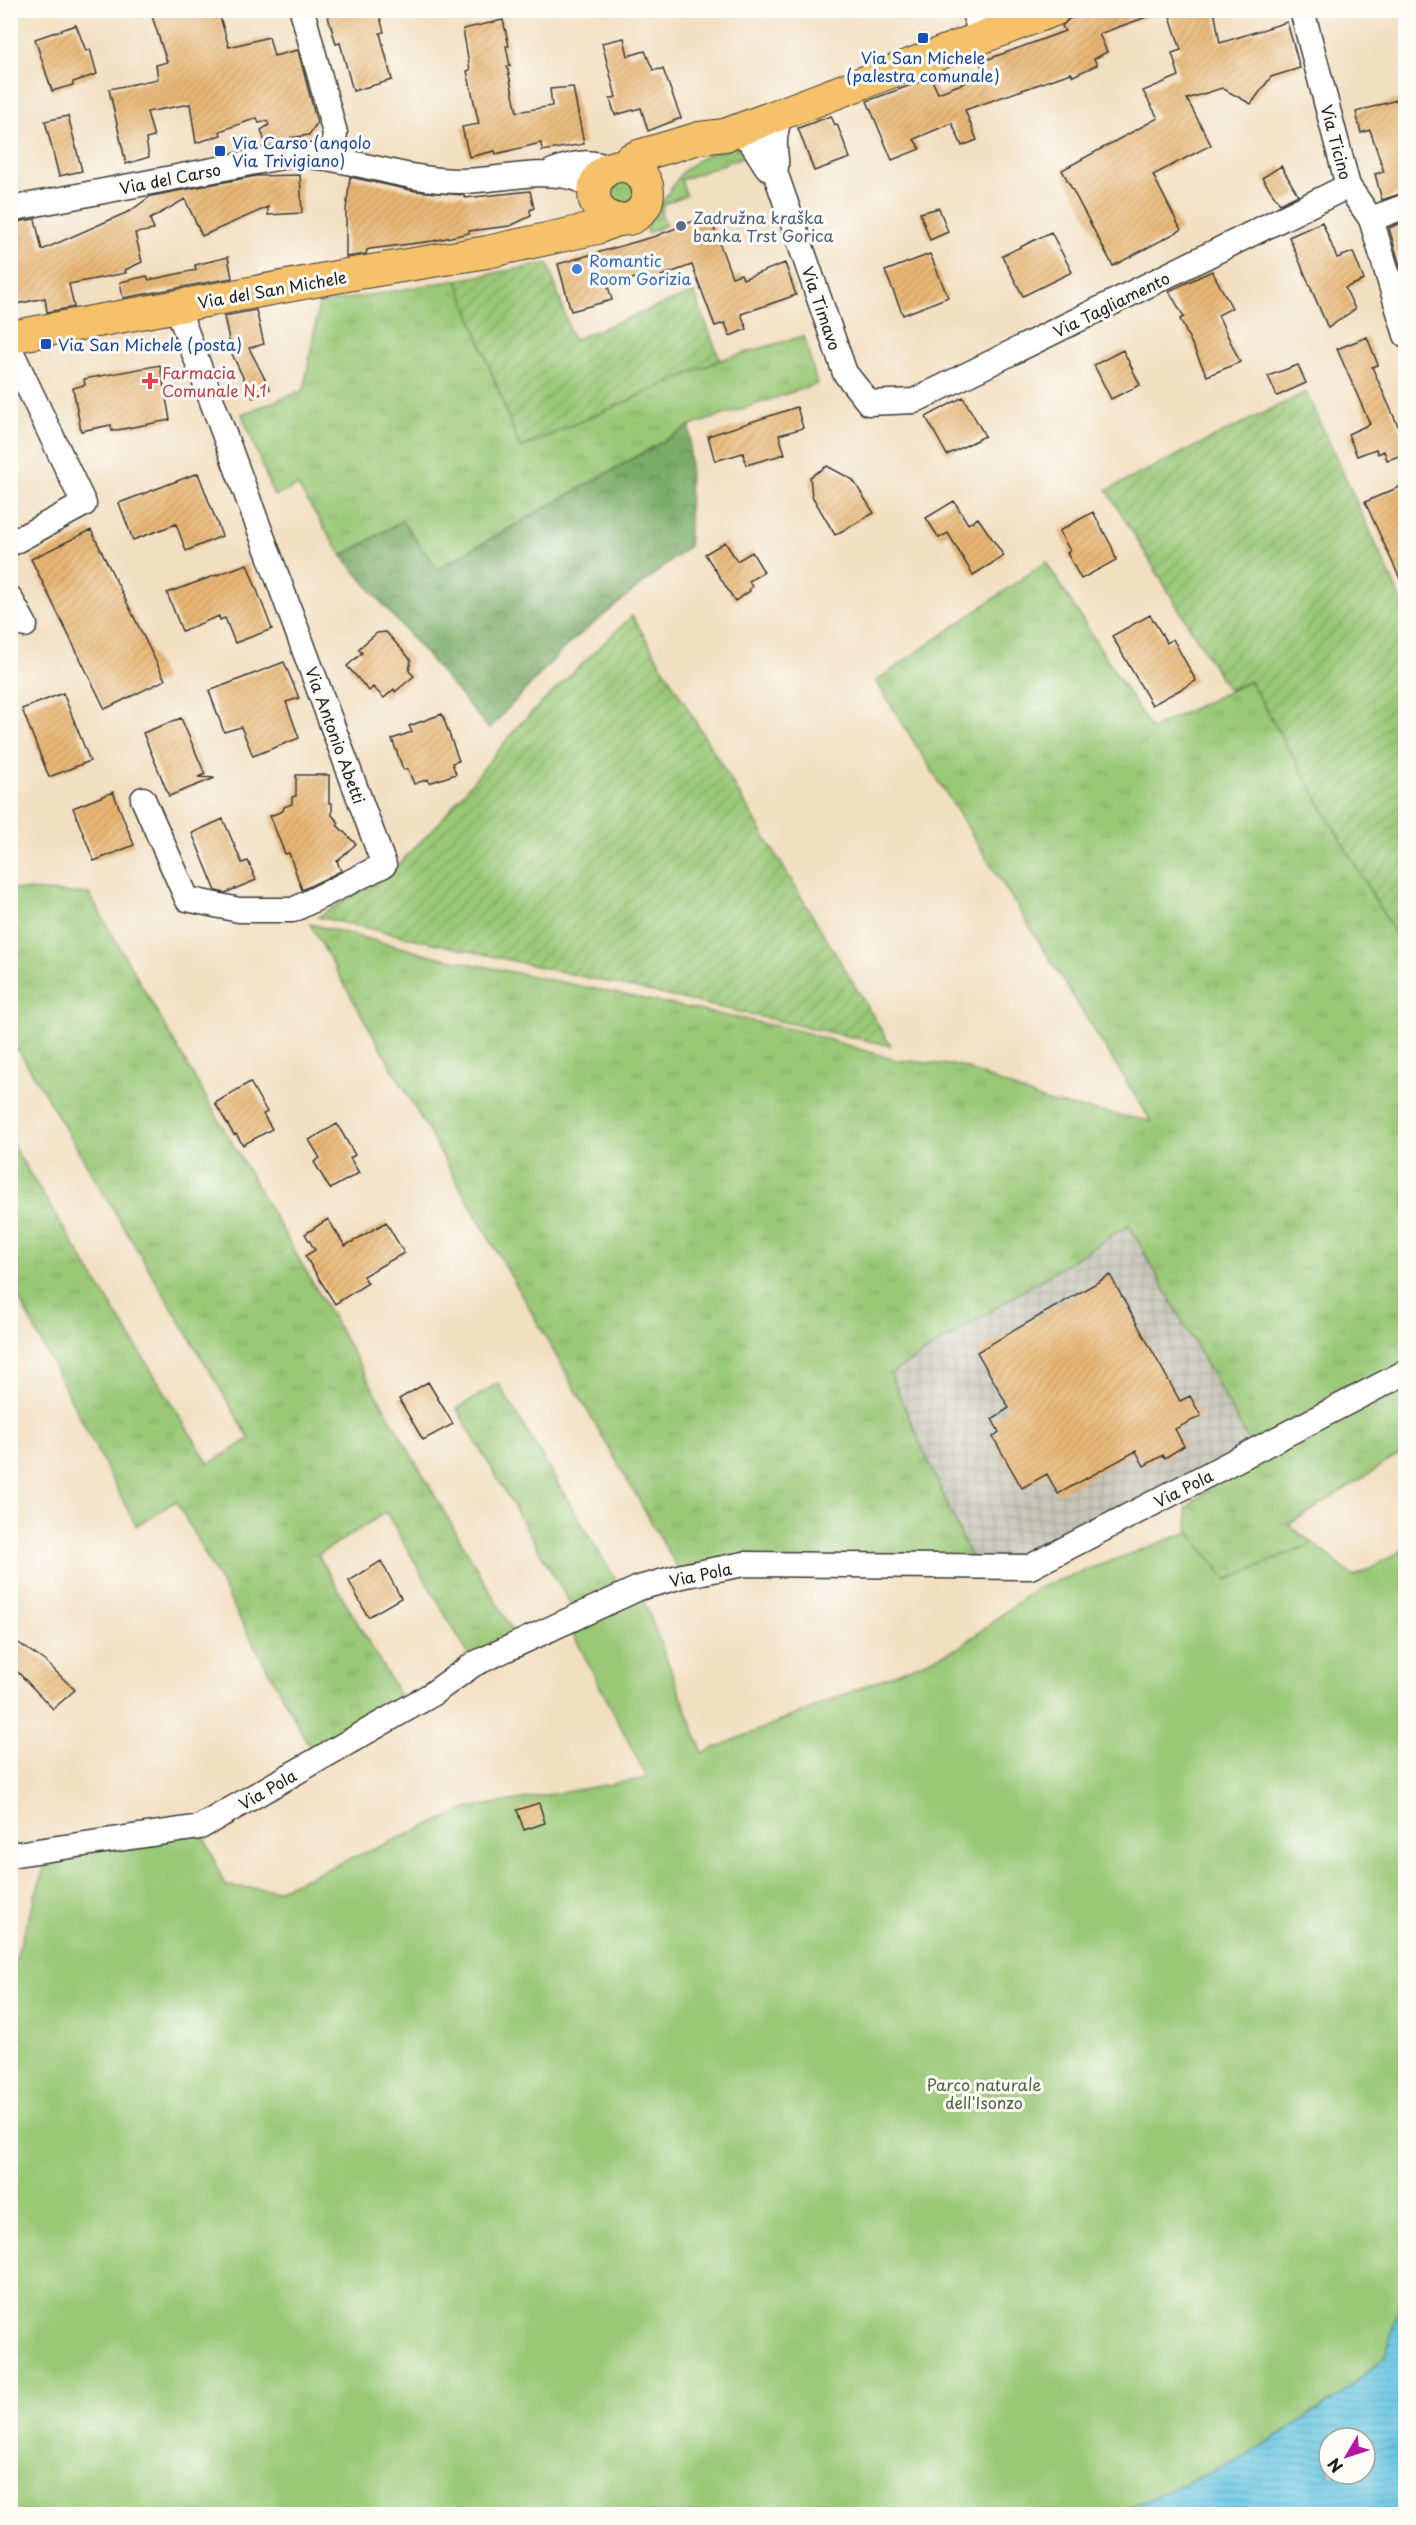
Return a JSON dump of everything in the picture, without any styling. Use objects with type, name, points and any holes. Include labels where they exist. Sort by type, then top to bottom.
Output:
[{"type":"main road","name":"Via del San Michele","points":[[608,189],[634,217],[641,212],[648,195],[678,164],[731,133],[978,24],[1054,10]]},
{"type":"main road","name":"Via del San Michele","points":[[10,337],[487,252],[533,240],[608,189],[629,160],[699,138],[731,133]]},
{"type":"main road","points":[[608,189],[635,170],[647,185],[648,195]]},
{"type":"street","points":[[302,10],[336,133],[332,158]]},
{"type":"street","name":"Via Ticino","points":[[1302,10],[1348,186],[1371,219],[1406,335]]},
{"type":"street","name":"Via Timavo","points":[[775,172],[778,164],[775,151],[776,129],[782,112]]},
{"type":"street","name":"Via Timavo","points":[[731,133],[751,142],[767,167],[775,172],[845,373],[869,403]]},
{"type":"street","name":"Via del Carso","points":[[10,209],[292,155],[332,158],[401,176],[459,181],[543,175],[565,166],[598,163],[608,189]]},
{"type":"street","name":"Via Tagliamento","points":[[869,403],[914,401],[1348,186]]},
{"type":"street","points":[[1371,219],[1406,206]]},
{"type":"street","name":"Via Antonio Abetti","points":[[143,799],[187,899],[240,910],[293,910],[384,865],[177,307]]},
{"type":"street","points":[[10,349],[84,504],[10,544]]},
{"type":"street","points":[[10,598],[25,625]]},
{"type":"street","name":"Via Pola","points":[[10,1855],[200,1827],[429,1696],[474,1664],[639,1588],[682,1576],[744,1564],[1030,1568],[1406,1372]]},
{"type":"shaded area","points":[[1129,1225],[1254,1451],[1030,1567],[975,1567],[890,1374]]},
{"type":"green space","points":[[740,147],[756,168],[751,170],[745,156],[681,180],[686,195],[664,204],[661,213],[666,225],[647,233],[646,227],[683,171],[707,154]]},
{"type":"green space","points":[[621,181],[630,185],[634,194],[630,203],[621,207],[612,203],[608,194],[612,185]]},
{"type":"green space","points":[[548,263],[573,340],[694,292],[720,360],[520,448],[457,280]]},
{"type":"green space","points":[[457,280],[520,448],[720,360],[804,336],[817,384],[690,426],[437,569],[402,521],[342,556],[298,486],[274,496],[242,414],[304,390],[319,304]]},
{"type":"green space","points":[[1306,392],[1405,608],[1406,940],[1400,943],[1250,681],[1228,690],[1107,490]]},
{"type":"green space","points":[[690,426],[689,546],[566,646],[489,729],[342,556],[402,521],[438,569]]},
{"type":"green space","points":[[1046,562],[1151,729],[1250,681],[1400,943],[1405,940],[1405,1451],[1288,1525],[1313,1543],[1226,1580],[1189,1532],[1186,1508],[1254,1451],[1129,1225],[890,1374],[975,1567],[682,1576],[310,924],[434,956],[800,1031],[896,1060],[961,1066],[1047,1102],[1151,1121],[876,681]]},
{"type":"green space","points":[[632,616],[891,1046],[318,917],[391,872],[438,824],[519,725]]},
{"type":"green space","points":[[10,889],[89,894],[519,1642],[474,1664],[386,1512],[318,1555],[407,1708],[317,1760],[176,1501],[136,1526],[11,1283],[11,1143],[209,1464],[250,1439],[18,1049],[11,1053]]},
{"type":"green space","points":[[498,1383],[619,1586],[572,1607],[457,1409]]},
{"type":"green space","name":"Parco naturale dell'Isonzo","points":[[1189,1532],[1227,1580],[1313,1543],[1354,1577],[1405,1549],[1405,2279],[1386,2356],[1336,2398],[1247,2456],[1116,2514],[11,2514],[11,1998],[15,1961],[50,1849],[200,1827],[225,1886],[277,1890],[470,1808],[647,1778],[566,1620],[639,1588],[703,1753],[960,1647],[1035,1589]]},
{"type":"water","points":[[1405,2279],[1405,2514],[1116,2514],[1247,2456],[1336,2398],[1386,2356]]},
{"type":"building","points":[[150,10],[218,10],[229,47],[269,37],[274,56],[298,50],[317,123],[309,135],[290,138],[290,141],[265,142],[261,130],[269,125],[267,121],[259,123],[257,118],[220,131],[221,135],[196,143],[190,104],[147,112],[154,137],[146,139],[149,157],[126,164],[109,89],[158,79],[156,65],[167,62]]},
{"type":"building","points":[[326,10],[378,10],[384,32],[380,33],[392,80],[353,91],[340,43],[336,44]]},
{"type":"building","points":[[1091,10],[1157,10],[1158,13],[1099,34],[1107,52],[1094,59],[1097,65],[1073,76],[1071,73],[965,110],[977,140],[962,146],[952,123],[914,139],[920,149],[892,160],[867,101],[931,78],[938,93],[985,75],[980,62],[1065,31],[1062,26],[1069,19]]},
{"type":"building","points":[[1168,10],[1214,10],[1220,43],[1287,22],[1300,68],[1271,77],[1251,104],[1222,88],[1187,99],[1211,145],[1153,175],[1181,230],[1113,266],[1062,170],[1158,118],[1143,91],[1179,76],[1172,53],[1181,50]]},
{"type":"building","points":[[503,20],[509,46],[506,46],[510,66],[507,66],[517,112],[552,106],[550,89],[573,87],[584,144],[542,151],[541,143],[496,154],[495,151],[469,157],[462,127],[479,124],[467,71],[470,70],[463,29]]},
{"type":"building","points":[[76,25],[86,51],[90,49],[97,74],[73,82],[73,85],[52,91],[35,39]]},
{"type":"building","points":[[624,38],[628,56],[645,51],[653,70],[663,69],[681,118],[648,131],[641,108],[615,115],[610,99],[616,97],[602,43]]},
{"type":"building","points":[[1406,97],[1406,192],[1382,200],[1375,174],[1384,172],[1370,130],[1361,133],[1356,112]]},
{"type":"building","points":[[68,116],[82,171],[59,176],[45,121]]},
{"type":"building","points":[[831,116],[835,125],[837,124],[850,158],[814,171],[798,128]]},
{"type":"building","points":[[1281,166],[1298,195],[1280,204],[1262,178]]},
{"type":"building","points":[[300,175],[302,213],[268,215],[268,207],[202,236],[185,199],[150,219],[154,230],[135,233],[142,262],[125,270],[126,273],[69,284],[74,307],[47,312],[45,298],[16,304],[10,277],[10,223],[35,219],[42,250],[130,211],[151,196],[256,176]]},
{"type":"building","points":[[350,177],[415,191],[464,195],[465,198],[530,191],[534,208],[530,210],[531,216],[510,226],[469,231],[469,233],[433,241],[370,249],[366,254],[346,257],[346,210]]},
{"type":"building","points":[[939,208],[948,232],[930,240],[920,213]]},
{"type":"building","points":[[709,215],[732,277],[741,274],[743,279],[785,263],[796,295],[741,314],[747,329],[730,336],[725,323],[715,326],[692,265],[661,276],[662,279],[644,282],[642,276],[608,286],[612,300],[571,311],[558,264],[656,236]]},
{"type":"building","points":[[1406,221],[1406,276],[1403,276],[1389,228]]},
{"type":"building","points":[[1322,222],[1337,258],[1353,252],[1364,280],[1345,288],[1355,309],[1328,328],[1289,237]]},
{"type":"building","points":[[1051,232],[1072,272],[1023,296],[1002,256]]},
{"type":"building","points":[[930,254],[948,297],[903,315],[885,271]]},
{"type":"building","points":[[228,257],[232,278],[123,298],[120,282],[147,276],[149,280],[196,270],[195,265]]},
{"type":"building","points":[[1212,271],[1232,308],[1218,315],[1240,362],[1207,376],[1180,319],[1184,317],[1169,291]]},
{"type":"building","points":[[256,310],[264,344],[249,348],[270,389],[253,398],[232,354],[224,316]]},
{"type":"building","points":[[1367,337],[1378,365],[1372,367],[1406,444],[1406,454],[1387,460],[1384,451],[1378,454],[1376,449],[1357,456],[1348,434],[1370,424],[1337,349]]},
{"type":"building","points":[[1123,350],[1140,385],[1111,399],[1094,365]]},
{"type":"building","points":[[160,365],[170,420],[112,431],[111,425],[81,431],[73,388],[85,385],[84,379]]},
{"type":"building","points":[[1298,365],[1306,383],[1277,396],[1268,376]]},
{"type":"building","points":[[963,397],[985,436],[947,455],[926,417]]},
{"type":"building","points":[[797,407],[803,428],[779,435],[785,454],[746,465],[743,453],[715,461],[708,436]]},
{"type":"building","points":[[827,466],[853,480],[874,513],[835,535],[812,496],[810,477]]},
{"type":"building","points":[[198,473],[222,536],[186,551],[176,524],[133,540],[119,503]]},
{"type":"building","points":[[1406,484],[1406,592],[1365,502]]},
{"type":"building","points":[[954,501],[968,524],[978,518],[1004,556],[973,575],[948,533],[939,538],[926,518]]},
{"type":"building","points":[[1093,512],[1112,547],[1116,560],[1081,579],[1067,553],[1070,551],[1059,531]]},
{"type":"building","points":[[91,530],[165,680],[105,709],[31,559]]},
{"type":"building","points":[[725,542],[737,561],[752,552],[764,572],[749,581],[752,587],[750,591],[735,601],[705,554]]},
{"type":"building","points":[[247,564],[272,629],[235,643],[225,618],[220,620],[219,616],[182,631],[167,593]]},
{"type":"building","points":[[1150,615],[1167,643],[1173,639],[1196,681],[1152,705],[1112,636]]},
{"type":"building","points":[[386,632],[411,660],[409,671],[414,676],[384,698],[373,687],[369,691],[347,666],[362,653],[358,649],[377,633]]},
{"type":"building","points":[[284,662],[299,698],[286,702],[299,738],[253,756],[241,727],[224,732],[209,691]]},
{"type":"building","points":[[63,693],[90,761],[49,777],[22,709]]},
{"type":"building","points":[[442,714],[459,761],[452,763],[456,774],[429,783],[428,779],[414,784],[408,769],[403,769],[392,739],[412,732],[409,726]]},
{"type":"building","points":[[181,718],[205,774],[198,777],[215,778],[169,796],[143,733]]},
{"type":"building","points":[[296,775],[329,775],[329,803],[332,803],[332,815],[339,823],[337,825],[356,844],[337,861],[341,871],[302,890],[289,853],[285,854],[270,816],[283,811],[284,807],[292,804],[292,797],[296,796]]},
{"type":"building","points":[[113,792],[134,845],[94,861],[73,808]]},
{"type":"building","points":[[223,819],[242,863],[248,861],[256,880],[225,893],[216,891],[192,833]]},
{"type":"building","points":[[250,1082],[267,1112],[263,1114],[272,1129],[243,1145],[236,1134],[234,1135],[215,1103]]},
{"type":"building","points":[[337,1124],[355,1155],[350,1158],[359,1173],[330,1189],[314,1162],[320,1158],[309,1140]]},
{"type":"building","points":[[328,1219],[345,1246],[386,1222],[404,1253],[363,1276],[368,1283],[335,1304],[305,1256],[315,1250],[305,1234]]},
{"type":"building","points":[[1110,1275],[1180,1401],[1190,1396],[1201,1416],[1175,1429],[1184,1446],[1165,1458],[1163,1455],[1144,1466],[1136,1451],[1058,1494],[1047,1474],[1022,1488],[993,1437],[999,1432],[992,1419],[1009,1408],[977,1352]]},
{"type":"building","points":[[428,1382],[453,1424],[423,1440],[399,1399]]},
{"type":"building","points":[[381,1561],[401,1598],[368,1617],[349,1581]]},
{"type":"building","points":[[10,1637],[46,1662],[75,1690],[53,1709],[10,1664]]},
{"type":"building","points":[[539,1803],[545,1823],[524,1830],[517,1810]]},
{"type":"place","name":"Via San Michele (palestra comunale)","points":[[923,38]]},
{"type":"place","name":"Via Carso (angolo Via Trivigiano)","points":[[220,151]]},
{"type":"place","name":"Zadružna kraška banka Trst Gorica","points":[[681,226]]},
{"type":"place","name":"Romantic Room Gorizia","points":[[577,269]]},
{"type":"place","name":"Via San Michele (posta)","points":[[46,344]]},
{"type":"place","name":"Farmacia Comunale N.1","points":[[150,381]]}]
